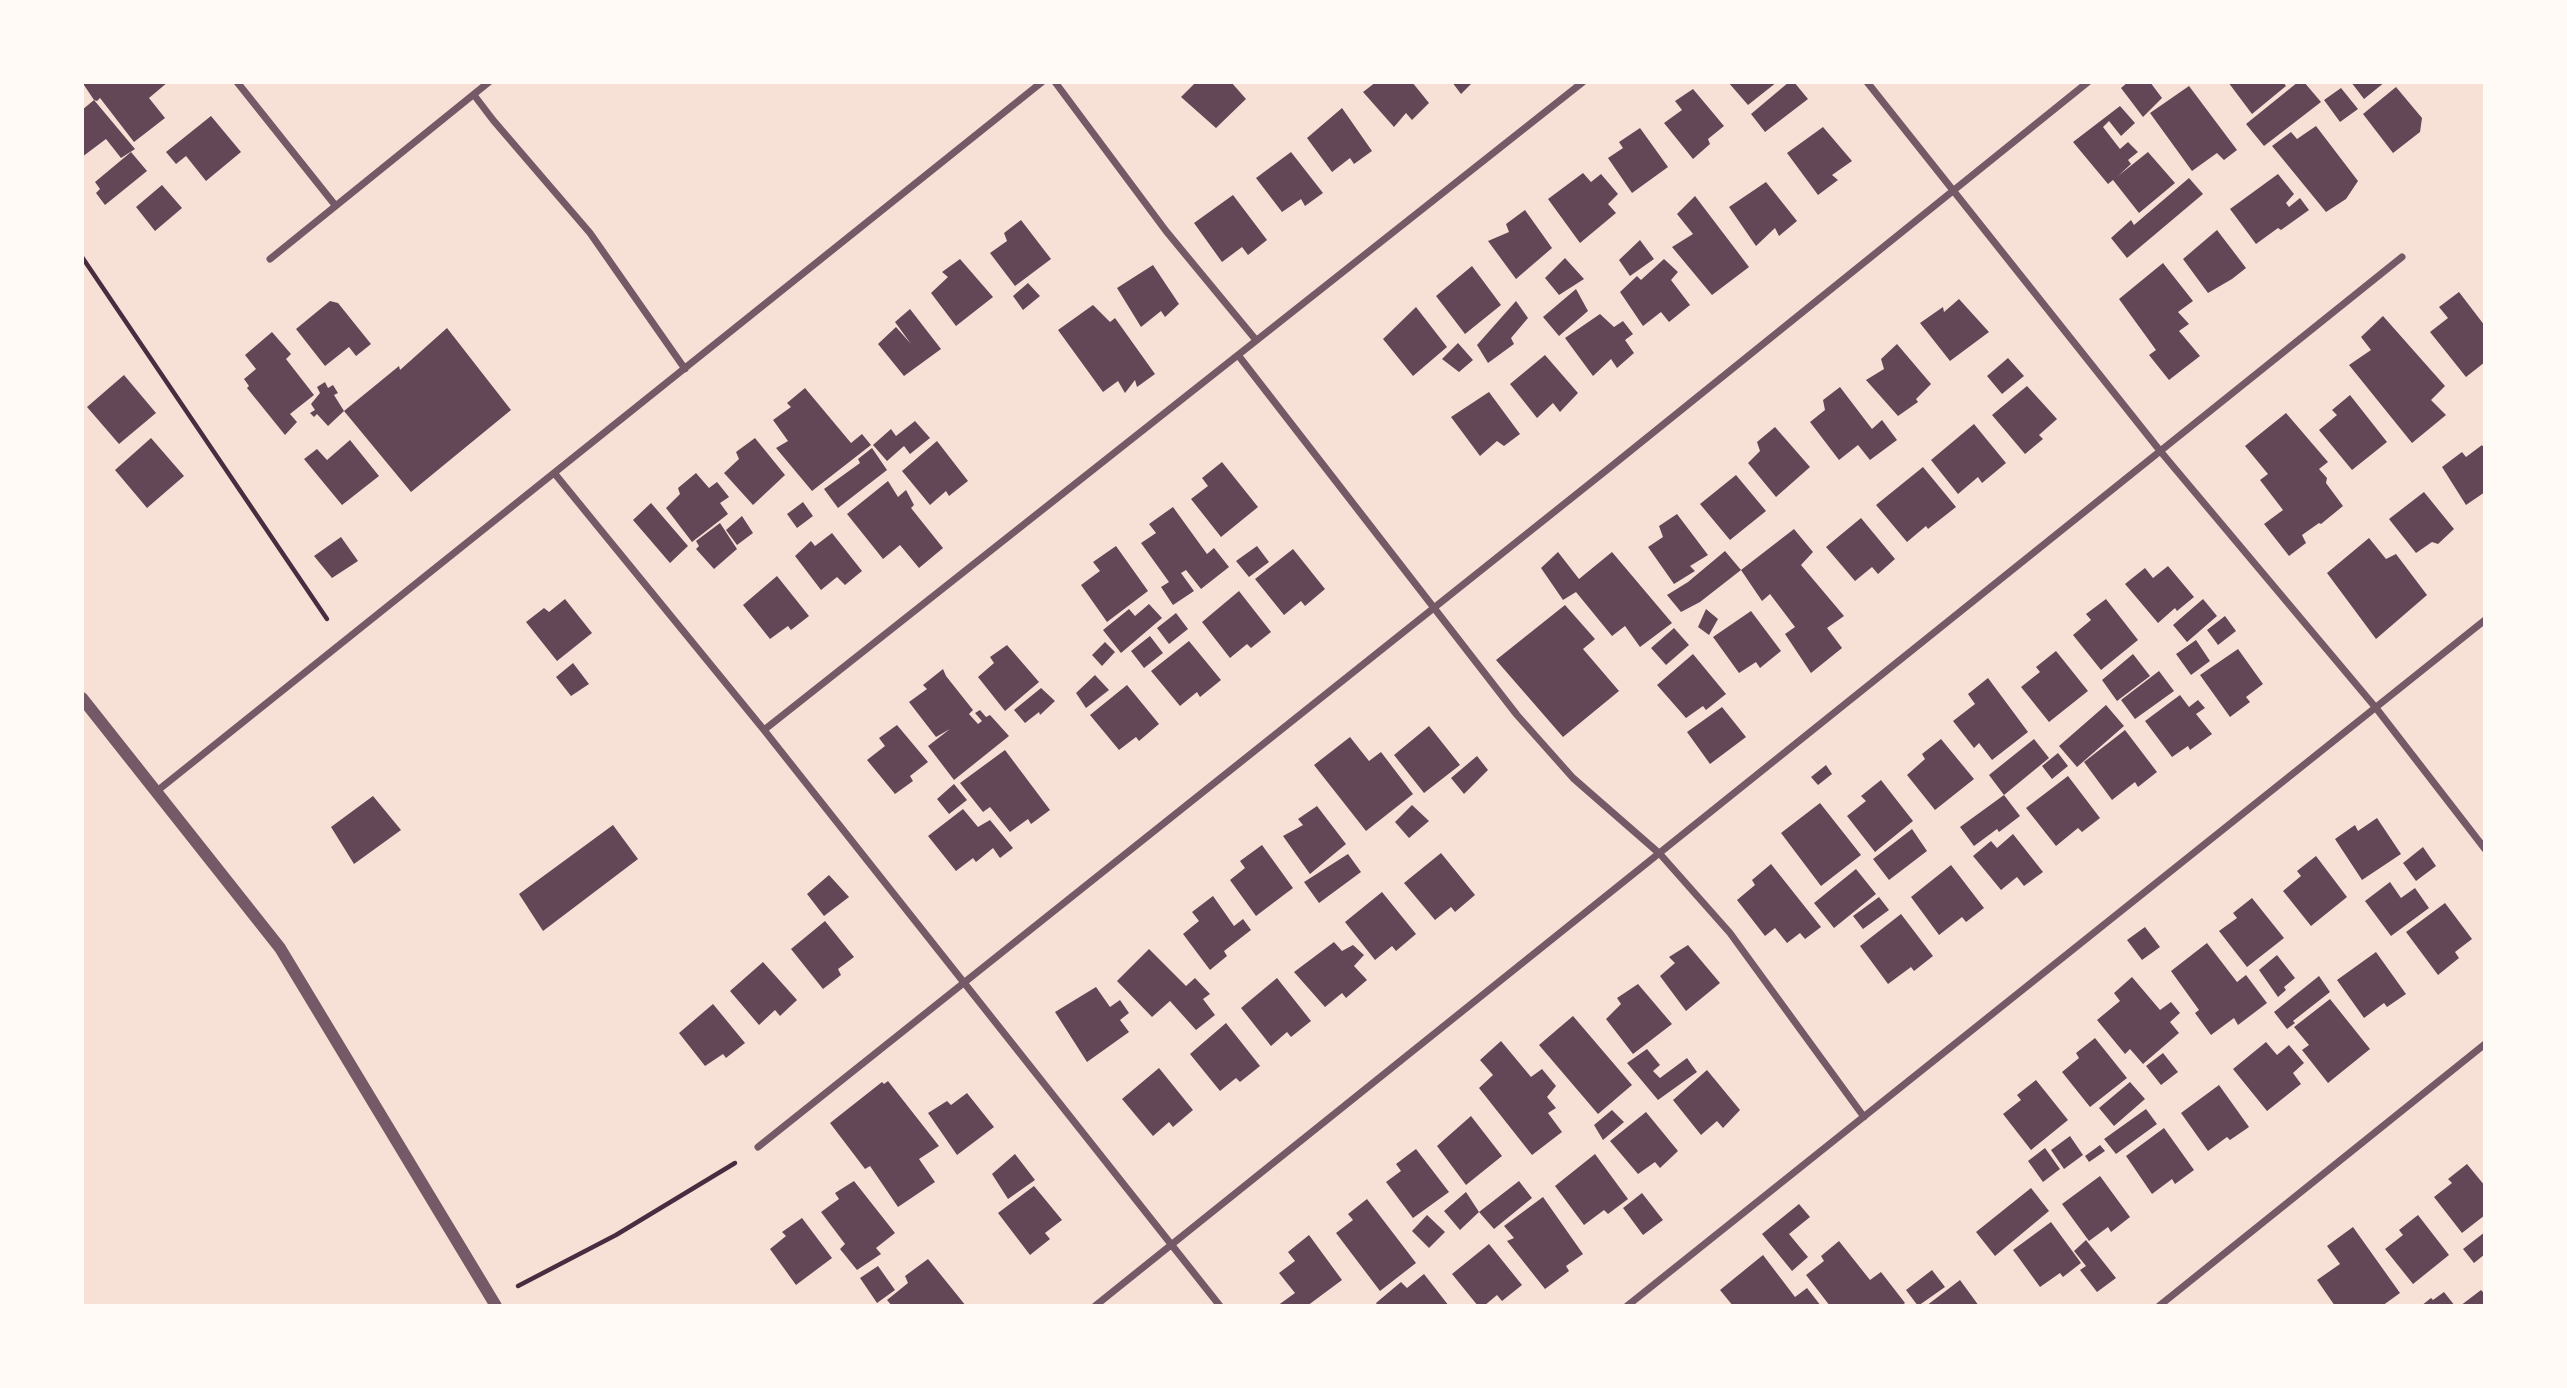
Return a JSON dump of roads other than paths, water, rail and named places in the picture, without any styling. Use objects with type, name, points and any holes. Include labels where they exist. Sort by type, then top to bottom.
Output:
[{"type":"street","points":[[237,82],[335,205]]},
{"type":"street","points":[[270,258],[489,82]]},
{"type":"street","points":[[157,791],[1042,82]]},
{"type":"street","points":[[1055,82],[1166,231],[1256,340]]},
{"type":"street","points":[[764,730],[1583,82]]},
{"type":"street","points":[[1867,82],[2161,452],[2376,708],[2485,849]]},
{"type":"street","points":[[758,1147],[966,984],[2088,82]]},
{"type":"street","points":[[474,95],[590,233],[685,369]]},
{"type":"street","points":[[1095,1306],[2402,257]]},
{"type":"street","points":[[1238,355],[1517,715],[1573,778],[1660,854],[1731,933],[1864,1117]]},
{"type":"street","points":[[555,474],[764,730],[1220,1306]]},
{"type":"street","points":[[1628,1306],[2485,620]]},
{"type":"street","points":[[82,698],[279,948],[494,1303]]},
{"type":"street","points":[[2158,1306],[2485,1044]]}]
